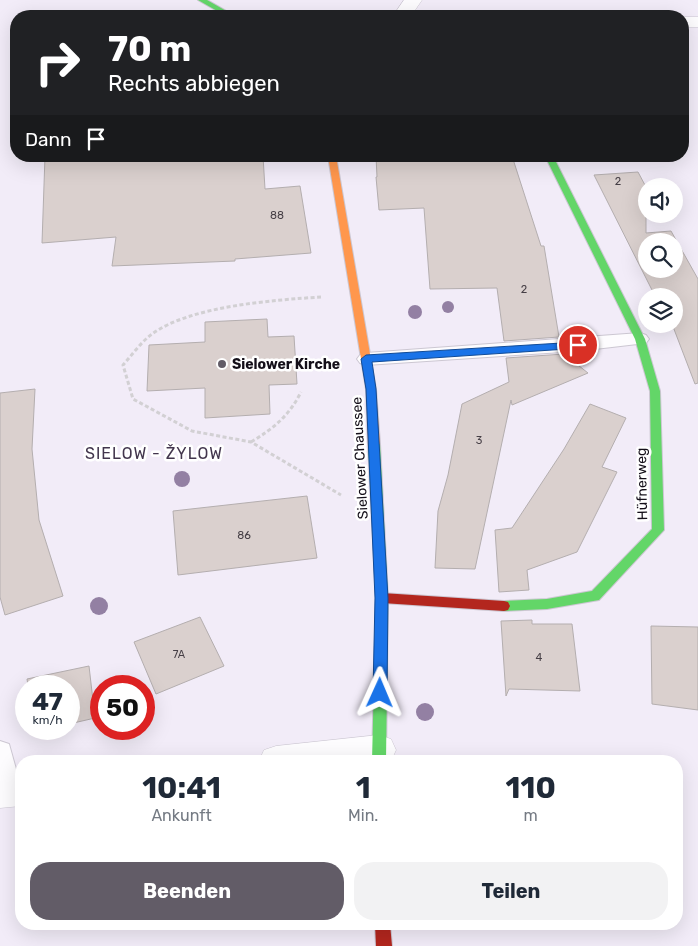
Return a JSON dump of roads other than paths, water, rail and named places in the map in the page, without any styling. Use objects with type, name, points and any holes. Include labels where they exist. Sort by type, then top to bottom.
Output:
[{"type":"main road","points":[[202,0],[220,10]]},
{"type":"main road","name":"Sielower Chaussee","points":[[333,162],[371,389],[382,598],[379,755]]},
{"type":"main road","name":"Hüfnerweg","points":[[382,598],[490,607],[547,604],[595,596],[658,530],[655,391],[640,339],[552,162]]},
{"type":"main road","points":[[383,930],[384,946]]},
{"type":"lane","points":[[366,359],[640,339]]},
{"type":"lane","points":[[0,752],[11,791]]},
{"type":"place","name":"Sielower Kirche","points":[[222,364]]},
{"type":"district","name":"SIELOW - ŽYLOW","points":[[154,453]]}]
